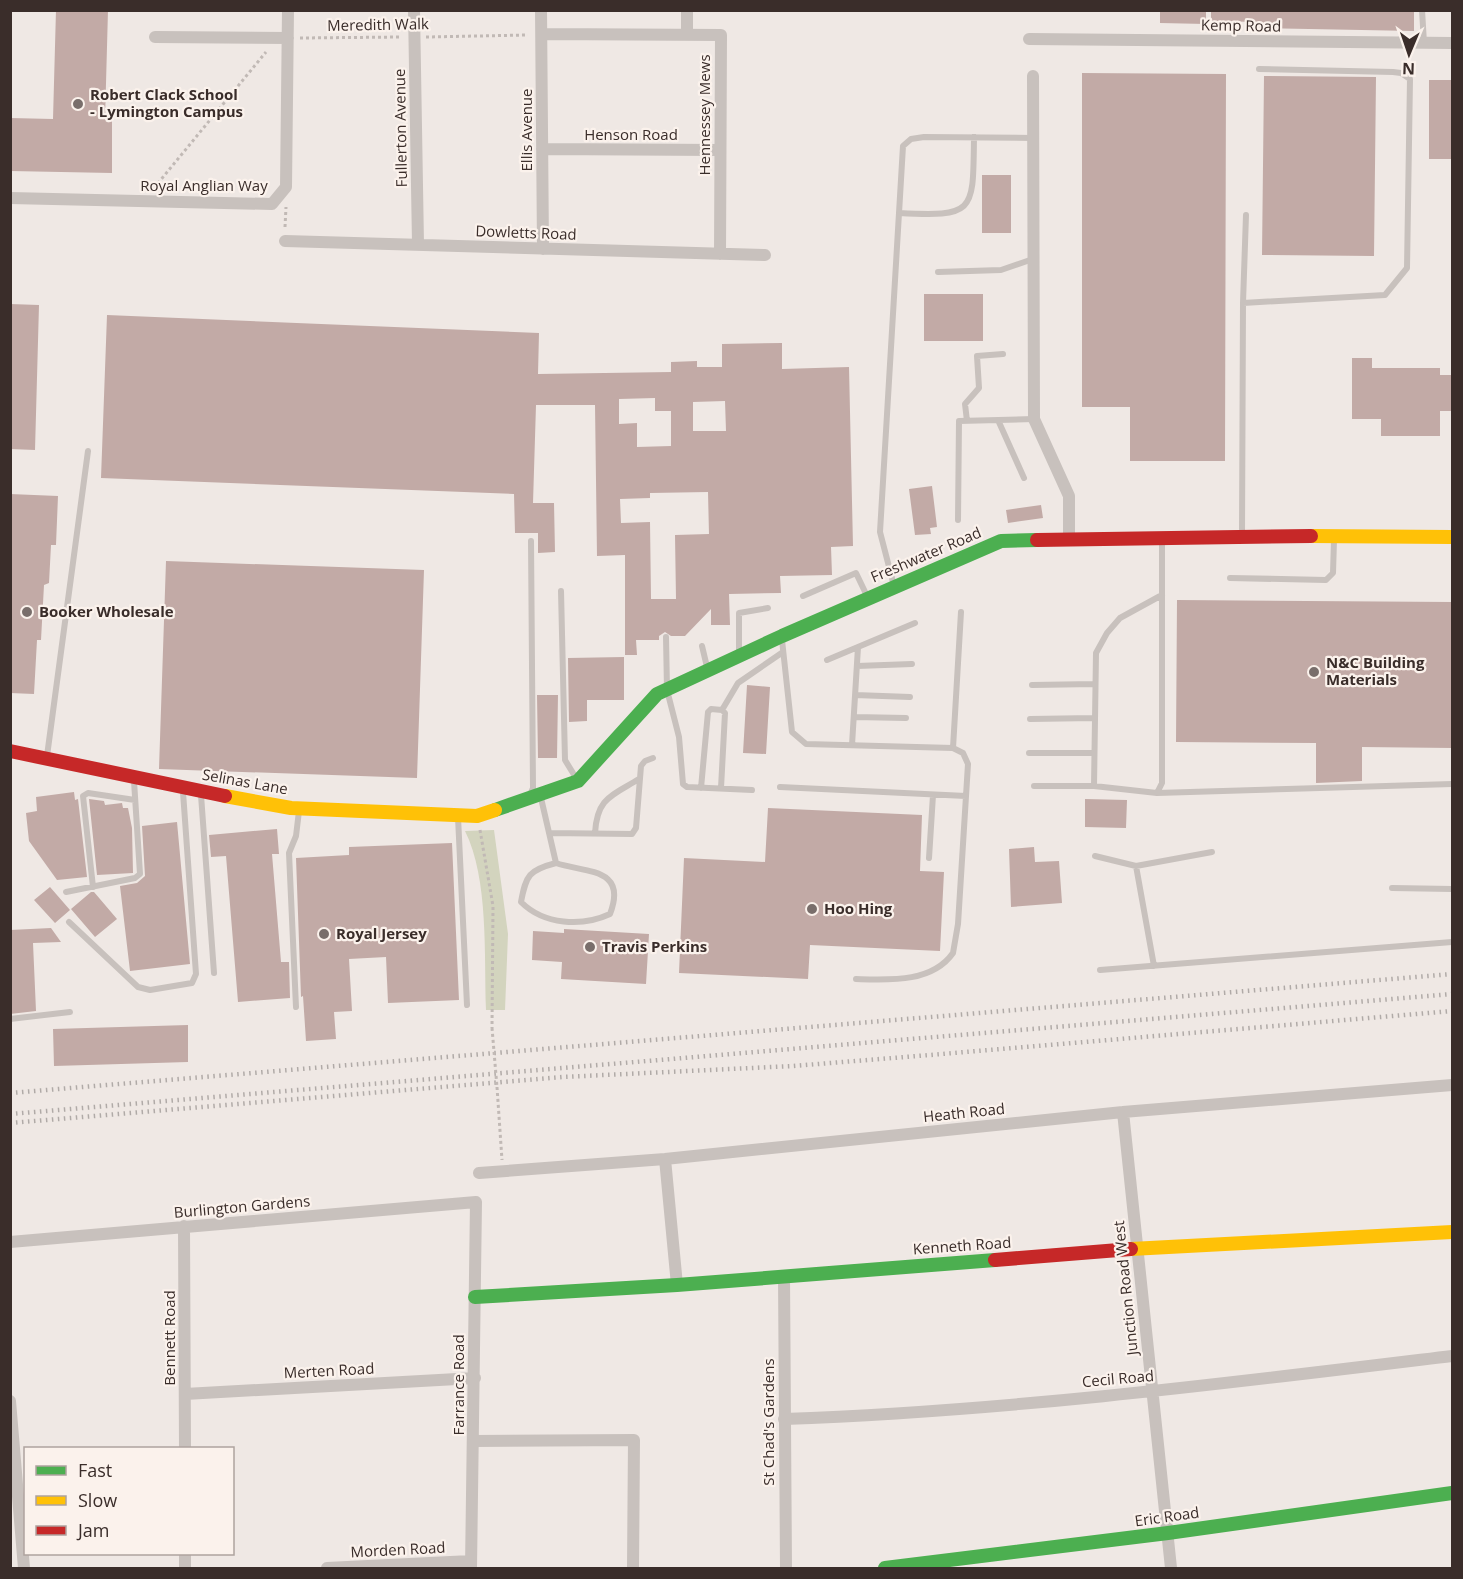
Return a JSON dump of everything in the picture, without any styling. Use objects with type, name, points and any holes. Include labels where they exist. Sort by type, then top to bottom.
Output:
[{"type":"street","name":"Royal Anglian Way","points":[[10,198],[272,204],[286,187],[282,38],[288,10]]},
{"type":"street","name":"Fullerton Avenue","points":[[414,10],[418,244]]},
{"type":"street","name":"Ellis Avenue","points":[[541,10],[543,249]]},
{"type":"street","name":"Hennessey Mews","points":[[687,10],[687,34],[721,35],[720,254]]},
{"type":"street","points":[[542,34],[687,34]]},
{"type":"street","points":[[155,37],[282,38]]},
{"type":"street","name":"Kemp Road","points":[[1029,39],[1452,43]]},
{"type":"street","points":[[1033,76],[1034,419],[1069,496],[1069,540]]},
{"type":"street","name":"Henson Road","points":[[542,150],[720,150]]},
{"type":"street","name":"Dowletts Road","points":[[285,241],[765,255]]},
{"type":"street","name":"Freshwater Road","points":[[477,816],[578,781],[657,694],[782,636],[1000,541],[1242,536],[1452,537]]},
{"type":"street","name":"Selinas Lane","points":[[10,751],[201,792],[300,808],[458,817],[477,816]]},
{"type":"street","name":"Heath Road","points":[[479,1173],[665,1159],[1123,1112],[1452,1085]]},
{"type":"street","name":"Junction Road West","points":[[1123,1112],[1151,1392],[1172,1569]]},
{"type":"street","points":[[665,1159],[677,1286]]},
{"type":"street","name":"Burlington Gardens","points":[[10,1242],[476,1202]]},
{"type":"street","name":"Farrance Road","points":[[471,1565],[476,1202]]},
{"type":"street","name":"Bennett Road","points":[[184,1227],[185,1447]]},
{"type":"street","name":"Kenneth Road","points":[[475,1297],[677,1286],[1137,1249],[1452,1232]]},
{"type":"street","name":"St Chad's Gardens","points":[[784,1276],[786,1569]]},
{"type":"street","name":"Cecil Road","points":[[784,1419],[860,1417],[1151,1392],[1452,1356]]},
{"type":"street","name":"Merten Road","points":[[185,1394],[475,1378]]},
{"type":"street","points":[[10,1401],[24,1569]]},
{"type":"street","points":[[474,1441],[634,1440],[633,1569]]},
{"type":"street","name":"Eric Road","points":[[885,1569],[1168,1533],[1452,1493]]},
{"type":"street","name":"Morden Road","points":[[327,1569],[471,1565]]},
{"type":"lane","points":[[1422,10],[1424,43]]},
{"type":"lane","points":[[1244,303],[1385,295],[1407,268],[1410,79],[1407,75],[1393,72],[1259,69]]},
{"type":"lane","points":[[894,587],[880,532],[902,152],[908,141],[924,137],[1033,138]]},
{"type":"lane","points":[[899,213],[945,215],[962,208],[972,191],[974,137]]},
{"type":"lane","points":[[1242,536],[1246,215]]},
{"type":"lane","points":[[938,272],[1001,270],[1034,259]]},
{"type":"lane","points":[[968,421],[965,404],[979,388],[977,356],[1003,354]]},
{"type":"lane","points":[[958,520],[959,421],[1034,419]]},
{"type":"lane","points":[[998,420],[1024,478]]},
{"type":"lane","points":[[46,759],[88,451]]},
{"type":"lane","points":[[1230,578],[1326,580],[1333,573],[1335,536]]},
{"type":"lane","points":[[1157,793],[1162,783],[1162,538]]},
{"type":"lane","points":[[531,541],[533,788],[549,832],[556,863]]},
{"type":"lane","points":[[803,596],[856,573],[868,598]]},
{"type":"lane","points":[[561,591],[565,760],[578,781]]},
{"type":"lane","points":[[1094,786],[1096,653],[1107,633],[1120,618],[1162,595]]},
{"type":"lane","points":[[739,656],[739,613],[768,608]]},
{"type":"lane","points":[[953,748],[961,612]]},
{"type":"lane","points":[[827,660],[915,622]]},
{"type":"lane","points":[[782,636],[792,732],[806,744],[953,748],[963,753],[968,764],[958,924],[953,953],[933,970],[914,977],[856,979]]},
{"type":"lane","points":[[666,638],[666,690],[680,737],[683,784],[687,787],[752,790]]},
{"type":"lane","points":[[702,646],[708,671]]},
{"type":"lane","points":[[852,745],[858,647]]},
{"type":"lane","points":[[722,710],[738,683],[783,652]]},
{"type":"lane","points":[[857,666],[912,664]]},
{"type":"lane","points":[[1032,685],[1095,684]]},
{"type":"lane","points":[[855,695],[910,697]]},
{"type":"lane","points":[[701,788],[708,712],[722,710]]},
{"type":"lane","points":[[721,789],[725,713],[722,710]]},
{"type":"lane","points":[[854,717],[906,718]]},
{"type":"lane","points":[[1030,719],[1094,718]]},
{"type":"lane","points":[[1029,753],[1093,753]]},
{"type":"lane","points":[[549,832],[632,834],[635,831],[641,766],[645,761],[653,758]]},
{"type":"lane","points":[[66,892],[135,878],[140,874],[134,778]]},
{"type":"lane","points":[[595,833],[596,814],[603,804],[639,779]]},
{"type":"lane","points":[[1034,786],[1094,786],[1157,793],[1452,784]]},
{"type":"lane","points":[[780,787],[966,796]]},
{"type":"lane","points":[[69,922],[138,987],[150,990],[192,983],[195,980],[183,788]]},
{"type":"lane","points":[[201,792],[214,973]]},
{"type":"lane","points":[[93,886],[83,796],[88,793],[135,800]]},
{"type":"lane","points":[[929,858],[933,795]]},
{"type":"lane","points":[[296,1006],[289,853],[296,836],[300,808]]},
{"type":"lane","points":[[458,817],[467,1005]]},
{"type":"lane","points":[[1095,856],[1136,866],[1212,852]]},
{"type":"lane","points":[[556,863],[600,872],[611,883],[615,901],[610,914],[593,922],[554,920],[533,914],[521,902],[525,881],[536,868],[556,863]]},
{"type":"lane","points":[[1136,866],[1154,966]]},
{"type":"lane","points":[[1392,888],[1452,889]]},
{"type":"lane","points":[[1100,970],[1452,942]]},
{"type":"lane","points":[[10,1019],[70,1012]]},
{"type":"path","name":"Meredith Walk","points":[[282,38],[542,34]]},
{"type":"path","points":[[143,201],[282,38]]},
{"type":"path","points":[[285,241],[286,187]]},
{"type":"path","points":[[477,816],[493,906],[491,1010],[503,1172]]},
{"type":"green space","points":[[494,830],[508,934],[505,1010],[486,1010],[482,894],[473,850],[465,831]]},
{"type":"building","points":[[56,10],[108,10],[105,120],[112,120],[112,173],[10,171],[10,118],[53,119]]},
{"type":"building","points":[[1160,10],[1206,10],[1206,24],[1160,23]]},
{"type":"building","points":[[1211,10],[1414,10],[1414,31],[1258,28],[1258,22],[1211,21]]},
{"type":"building","points":[[1082,73],[1226,74],[1225,461],[1130,461],[1130,407],[1082,407]]},
{"type":"building","points":[[1264,76],[1376,77],[1374,256],[1262,255]]},
{"type":"building","points":[[1429,80],[1452,80],[1452,159],[1429,159]]},
{"type":"building","points":[[982,175],[1011,175],[1011,233],[982,233]]},
{"type":"building","points":[[924,294],[983,294],[983,341],[924,341]]},
{"type":"building","points":[[10,304],[39,305],[35,450],[10,449]]},
{"type":"building","points":[[107,315],[539,333],[538,374],[671,372],[671,362],[697,361],[697,367],[722,367],[722,344],[782,343],[782,369],[849,367],[853,546],[831,547],[832,575],[780,576],[781,593],[729,594],[730,625],[711,625],[711,609],[685,636],[671,636],[665,632],[659,636],[659,640],[636,640],[637,655],[625,655],[625,555],[597,556],[595,405],[536,405],[533,503],[554,503],[555,552],[538,553],[538,533],[515,533],[514,494],[101,478]],"holes":[[[655,398],[655,411],[671,411],[671,446],[637,447],[637,423],[619,424],[619,399]],[[725,401],[726,431],[693,431],[693,402]],[[708,492],[709,534],[675,535],[676,599],[651,599],[650,522],[621,523],[620,499],[650,498],[650,493]]]},
{"type":"building","points":[[1352,358],[1372,358],[1372,368],[1440,368],[1440,375],[1452,375],[1452,411],[1440,411],[1440,436],[1381,436],[1381,419],[1352,419]]},
{"type":"building","points":[[932,486],[937,527],[930,528],[931,534],[915,535],[909,489]]},
{"type":"building","name":"Booker Wholesale","points":[[10,494],[58,496],[56,545],[51,545],[49,583],[44,585],[41,640],[37,640],[34,694],[10,693]]},
{"type":"building","points":[[1041,505],[1043,518],[1008,523],[1006,510]]},
{"type":"building","points":[[166,561],[424,570],[417,778],[159,769]]},
{"type":"building","name":"N&C Building Materials","points":[[1177,600],[1452,602],[1452,748],[1362,747],[1362,781],[1316,783],[1316,743],[1176,742]]},
{"type":"building","points":[[624,657],[624,700],[587,700],[587,721],[569,722],[568,658]]},
{"type":"building","points":[[747,685],[770,687],[766,754],[743,753]]},
{"type":"building","points":[[537,695],[558,695],[557,758],[538,758]]},
{"type":"building","points":[[74,792],[75,800],[78,799],[87,877],[57,880],[29,841],[26,813],[37,811],[36,797]]},
{"type":"building","points":[[89,799],[104,801],[105,805],[122,803],[123,808],[128,808],[132,828],[133,873],[97,875]]},
{"type":"building","points":[[1085,799],[1127,800],[1126,828],[1085,827]]},
{"type":"building","name":"Hoo Hing","points":[[768,808],[922,815],[920,871],[944,872],[940,951],[810,945],[808,979],[679,973],[684,858],[765,862]]},
{"type":"building","points":[[177,822],[190,964],[130,971],[120,886],[137,883],[145,876],[142,826]]},
{"type":"building","points":[[277,829],[279,854],[272,854],[281,962],[289,962],[290,998],[238,1002],[226,856],[211,857],[209,835]]},
{"type":"building","points":[[452,843],[459,1000],[388,1003],[386,957],[349,959],[352,1011],[334,1012],[336,1039],[306,1041],[303,996],[301,997],[296,858],[349,855],[349,847]]},
{"type":"building","points":[[1034,847],[1035,862],[1059,861],[1062,903],[1011,907],[1009,849]]},
{"type":"building","points":[[50,887],[70,910],[55,923],[34,900]]},
{"type":"building","points":[[94,892],[117,919],[95,937],[71,909]]},
{"type":"building","points":[[51,928],[61,942],[33,943],[36,1011],[10,1014],[10,930]]},
{"type":"building","name":"Travis Perkins","points":[[564,929],[649,934],[646,984],[561,979],[562,962],[532,960],[533,931],[564,933]]},
{"type":"building","points":[[188,1025],[188,1062],[54,1066],[53,1029]]},
{"type":"railway","points":[[10,1093],[1452,974]]},
{"type":"railway","points":[[10,1114],[1452,994]]},
{"type":"railway","points":[[10,1123],[562,1077],[793,1066],[1452,1011]]},
{"type":"traffic: fast","points":[[495,810],[578,781],[657,694],[782,636],[1001,541],[1037,540]]},
{"type":"traffic: fast","points":[[475,1297],[677,1285],[995,1260]]},
{"type":"traffic: fast","points":[[885,1568],[1168,1533],[1452,1493]]},
{"type":"traffic: slow","points":[[1311,536],[1452,537]]},
{"type":"traffic: slow","points":[[225,796],[291,808],[477,816],[495,810]]},
{"type":"traffic: slow","points":[[1131,1249],[1452,1232]]},
{"type":"traffic: jam","points":[[1037,540],[1311,536]]},
{"type":"traffic: jam","points":[[10,751],[225,796]]},
{"type":"traffic: jam","points":[[995,1260],[1131,1249]]},
{"type":"place","name":"Robert Clack School - Lymington Campus","points":[[78,104]]},
{"type":"place","name":"Booker Wholesale","points":[[27,612]]},
{"type":"place","name":"N&C Building Materials","points":[[1314,672]]},
{"type":"place","name":"Hoo Hing","points":[[812,909]]},
{"type":"place","name":"Royal Jersey","points":[[324,934]]},
{"type":"place","name":"Travis Perkins","points":[[590,947]]}]
